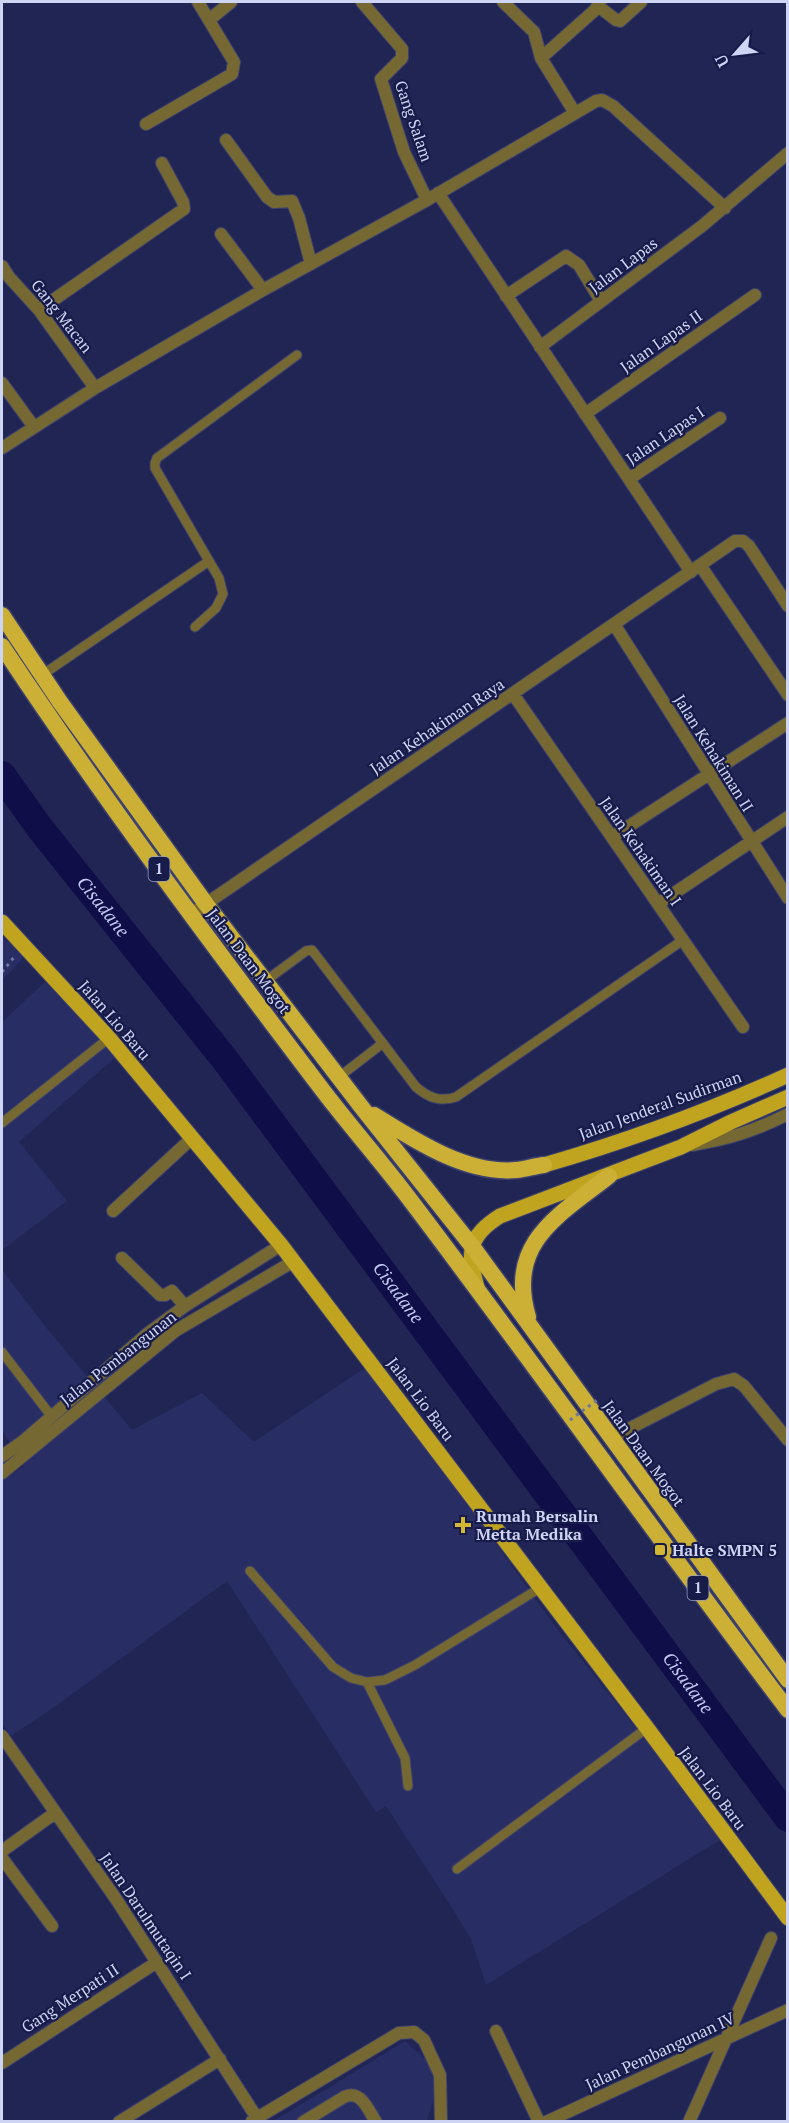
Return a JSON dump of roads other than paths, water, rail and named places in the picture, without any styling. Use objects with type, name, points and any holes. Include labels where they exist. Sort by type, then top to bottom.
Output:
[{"type":"highway","name":"Jalan Daan Mogot","points":[[2,615],[42,675],[206,904],[264,982],[472,1246],[788,1680]]},
{"type":"highway","name":"Jalan Daan Mogot","points":[[2,646],[49,716],[191,914],[478,1290],[788,1710]]},
{"type":"highway","points":[[363,1108],[419,1144],[467,1162],[495,1169],[515,1170],[544,1165]]},
{"type":"highway","points":[[532,1329],[522,1297],[521,1282],[531,1249],[543,1230],[556,1217],[609,1176]]},
{"type":"main road","name":"Jalan Lio Baru","points":[[2,922],[109,1038],[294,1261],[788,1918]]},
{"type":"main road","name":"Jalan Jenderal Sudirman","points":[[544,1165],[648,1131],[788,1075]]},
{"type":"main road","points":[[472,1246],[479,1231],[500,1215],[609,1176],[681,1147],[788,1097]]},
{"type":"main road","name":"Jalan Daan Mogot","points":[[472,1246],[472,1271],[478,1290]]},
{"type":"street","points":[[146,124],[232,74],[234,62],[198,2]]},
{"type":"street","points":[[209,20],[231,2]]},
{"type":"street","name":"Gang Salam","points":[[362,2],[402,49],[402,58],[381,79],[404,152],[433,197]]},
{"type":"street","points":[[503,2],[534,32],[541,58],[575,113]]},
{"type":"street","points":[[541,58],[599,4],[616,20],[621,21],[641,2]]},
{"type":"street","points":[[2,448],[95,388],[263,290],[433,197],[596,101],[606,102],[725,208]]},
{"type":"street","points":[[226,141],[267,197],[274,202],[292,201],[311,264]]},
{"type":"street","name":"Jalan Lapas","points":[[540,347],[725,208],[788,153]]},
{"type":"street","points":[[39,310],[184,210],[183,202],[162,163]]},
{"type":"street","points":[[433,197],[506,296],[628,479],[788,695]]},
{"type":"street","points":[[221,234],[263,290]]},
{"type":"street","points":[[506,296],[566,256],[579,265],[601,301]]},
{"type":"street","name":"Gang Macan","points":[[2,266],[39,310],[95,388]]},
{"type":"street","name":"Jalan Lapas II","points":[[585,414],[755,295]]},
{"type":"street","points":[[2,383],[34,427]]},
{"type":"street","name":"Jalan Lapas I","points":[[628,479],[720,418]]},
{"type":"street","name":"Jalan Kehakiman Raya","points":[[191,914],[735,541],[743,541],[749,546],[788,606]]},
{"type":"street","name":"Jalan Kehakiman II","points":[[614,624],[750,842],[788,898]]},
{"type":"street","name":"Jalan Kehakiman I","points":[[513,694],[743,1027]]},
{"type":"street","points":[[612,837],[788,723]]},
{"type":"street","points":[[658,904],[788,817]]},
{"type":"street","points":[[681,1147],[733,1138],[788,1114]]},
{"type":"street","points":[[113,1211],[191,1139]]},
{"type":"street","name":"Jalan Pembangunan","points":[[2,1456],[147,1334],[185,1306],[281,1245]]},
{"type":"street","points":[[122,1258],[160,1295],[172,1291],[185,1306]]},
{"type":"street","name":"Jalan Pembangunan","points":[[2,1473],[175,1331],[294,1261]]},
{"type":"street","points":[[614,1442],[726,1380],[734,1378],[744,1386],[788,1440]]},
{"type":"street","name":"Jalan Darulmutaqin I","points":[[2,1736],[116,1899],[220,2059],[254,2120]]},
{"type":"street","points":[[2,1851],[55,1813]]},
{"type":"street","points":[[2,1858],[52,1926]]},
{"type":"street","points":[[689,2121],[771,1938]]},
{"type":"street","name":"Gang Merpati II","points":[[2,2063],[157,1962]]},
{"type":"street","name":"Jalan Pembangunan IV","points":[[546,2121],[788,2010]]},
{"type":"street","points":[[496,2031],[539,2121]]},
{"type":"street","points":[[254,2120],[399,2033],[414,2032],[424,2040],[440,2075],[441,2121]]},
{"type":"street","points":[[119,2121],[220,2059]]},
{"type":"street","points":[[303,2121],[348,2095],[361,2099],[376,2121]]},
{"type":"lane","points":[[195,627],[216,608],[223,594],[219,578],[155,468],[155,463],[180,441],[297,355]]},
{"type":"lane","points":[[42,675],[209,561]]},
{"type":"lane","points":[[264,982],[306,951],[312,950],[416,1087],[438,1100],[456,1097],[683,940]]},
{"type":"lane","points":[[2,1123],[109,1038]]},
{"type":"lane","points":[[339,1077],[382,1043]]},
{"type":"lane","points":[[2,1352],[52,1416]]},
{"type":"lane","points":[[250,1571],[333,1666],[351,1678],[367,1682],[385,1680],[415,1665],[540,1588]]},
{"type":"lane","points":[[367,1682],[405,1758],[408,1786]]},
{"type":"lane","points":[[457,1869],[647,1728]]},
{"type":"waterway","name":"Cisadane","points":[[2,775],[39,827],[226,1061],[788,1818]]},
{"type":"place","name":"Rumah Bersalin Metta Medika","points":[[463,1525]]},
{"type":"place","name":"Halte SMPN 5","points":[[660,1550]]}]
